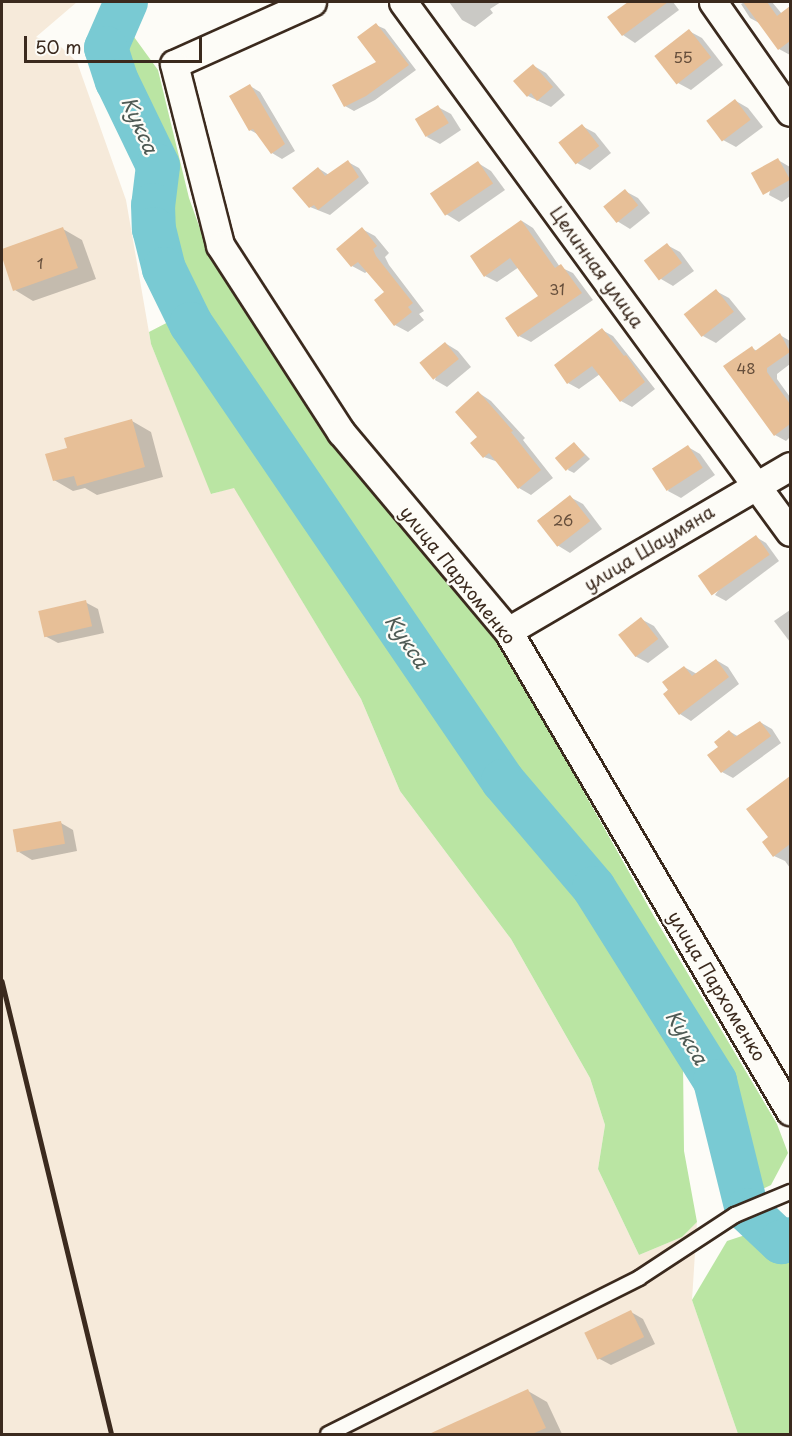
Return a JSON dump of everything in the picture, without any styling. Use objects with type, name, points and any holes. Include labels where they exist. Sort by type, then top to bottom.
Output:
[{"type":"street","name":"улица Пархоменко","points":[[312,2],[174,64],[220,245],[341,432],[508,632],[790,1111]]},
{"type":"street","name":"Целинная улица","points":[[403,2],[790,532]]},
{"type":"street","points":[[713,2],[790,112]]},
{"type":"street","name":"улица Шаумяна","points":[[508,632],[790,466]]},
{"type":"lane","points":[[328,1434],[639,1278],[735,1215],[790,1192]]},
{"type":"shaded area","points":[[2,2],[77,2],[36,37],[61,47],[77,62],[126,200],[151,344],[212,494],[234,487],[361,699],[400,791],[511,939],[590,1078],[605,1125],[598,1169],[639,1255],[682,1237],[697,1222],[692,1300],[738,1434],[2,1434]]},
{"type":"green space","points":[[129,30],[158,70],[189,198],[203,237],[225,281],[268,346],[384,500],[501,645],[656,920],[777,1124],[788,1153],[771,1185],[754,1193],[719,1070],[588,865],[501,762],[195,307],[165,220],[168,168],[117,48]]},
{"type":"green space","points":[[176,318],[264,447],[410,675],[488,779],[585,894],[683,1062],[684,1151],[697,1222],[682,1237],[639,1255],[598,1169],[605,1125],[590,1078],[511,939],[400,791],[361,699],[234,488],[211,494],[151,344],[149,332]]},
{"type":"green space","points":[[790,1220],[790,1434],[738,1434],[692,1300],[727,1241]]},
{"type":"building","points":[[628,2],[668,2],[622,36],[607,17]]},
{"type":"building","points":[[743,2],[767,2],[777,16],[790,6],[790,41],[778,50]]},
{"type":"building","points":[[376,23],[409,65],[366,96],[344,107],[332,85],[376,62],[357,37]]},
{"type":"building","points":[[689,29],[711,57],[676,84],[654,56]]},
{"type":"building","points":[[533,64],[553,87],[537,101],[531,93],[527,97],[513,81]]},
{"type":"building","points":[[250,84],[285,144],[271,154],[253,129],[249,131],[229,96]]},
{"type":"building","points":[[735,99],[751,120],[722,141],[706,121]]},
{"type":"building","points":[[438,105],[449,123],[426,137],[415,119]]},
{"type":"building","points":[[582,124],[599,146],[576,165],[558,142]]},
{"type":"building","points":[[778,158],[790,180],[763,195],[751,173]]},
{"type":"building","points":[[348,160],[359,177],[318,210],[314,205],[309,208],[292,188],[318,167],[325,176]]},
{"type":"building","points":[[478,161],[493,183],[445,216],[430,193]]},
{"type":"building","points":[[625,189],[638,205],[616,223],[603,207]]},
{"type":"building","points":[[521,220],[555,268],[561,264],[582,293],[518,337],[505,318],[538,296],[510,258],[484,277],[470,256]]},
{"type":"building","points":[[63,227],[78,268],[13,291],[2,257],[2,249]]},
{"type":"building","points":[[362,227],[377,246],[373,249],[376,256],[413,303],[408,307],[412,312],[394,326],[374,300],[384,292],[358,262],[351,267],[336,249]]},
{"type":"building","points":[[667,243],[682,263],[659,280],[644,260]]},
{"type":"building","points":[[716,289],[734,312],[702,337],[684,314]]},
{"type":"building","points":[[602,328],[624,356],[626,355],[645,382],[620,402],[592,366],[567,384],[554,365]]},
{"type":"building","points":[[780,333],[790,352],[767,368],[767,372],[790,404],[790,424],[774,436],[723,366],[752,346],[755,351]]},
{"type":"building","points":[[445,342],[459,359],[433,380],[419,363]]},
{"type":"building","points":[[478,391],[513,431],[511,432],[541,470],[518,489],[489,453],[483,458],[470,443],[477,437],[455,412]]},
{"type":"building","points":[[132,419],[145,467],[77,486],[74,476],[53,481],[45,454],[67,448],[64,438]]},
{"type":"building","points":[[574,442],[585,455],[566,471],[555,458]]},
{"type":"building","points":[[688,445],[703,468],[667,491],[652,468]]},
{"type":"building","points":[[570,495],[590,521],[557,547],[537,521]]},
{"type":"building","points":[[756,535],[770,555],[712,595],[698,576]]},
{"type":"building","points":[[86,600],[92,626],[44,637],[38,611]]},
{"type":"building","points":[[641,617],[658,639],[635,657],[618,635]]},
{"type":"building","points":[[716,659],[729,677],[679,715],[663,694],[668,690],[662,682],[684,666],[692,676]]},
{"type":"building","points":[[760,721],[771,736],[721,773],[707,755],[718,747],[714,742],[729,730],[735,737]]},
{"type":"building","points":[[790,776],[790,844],[773,857],[762,842],[768,837],[746,809]]},
{"type":"building","points":[[61,821],[65,844],[17,852],[13,830]]},
{"type":"building","points":[[631,1310],[644,1337],[597,1360],[584,1333]]},
{"type":"building","points":[[528,1389],[546,1428],[532,1434],[429,1434]]},
{"type":"waterway","name":"Кукса","points":[[126,2],[106,48],[117,81],[158,166],[153,205],[154,229],[164,269],[191,324],[503,781],[594,888],[715,1081],[747,1210],[781,1242],[790,1239]]},
{"type":"railway","points":[[2,981],[112,1434]]}]
